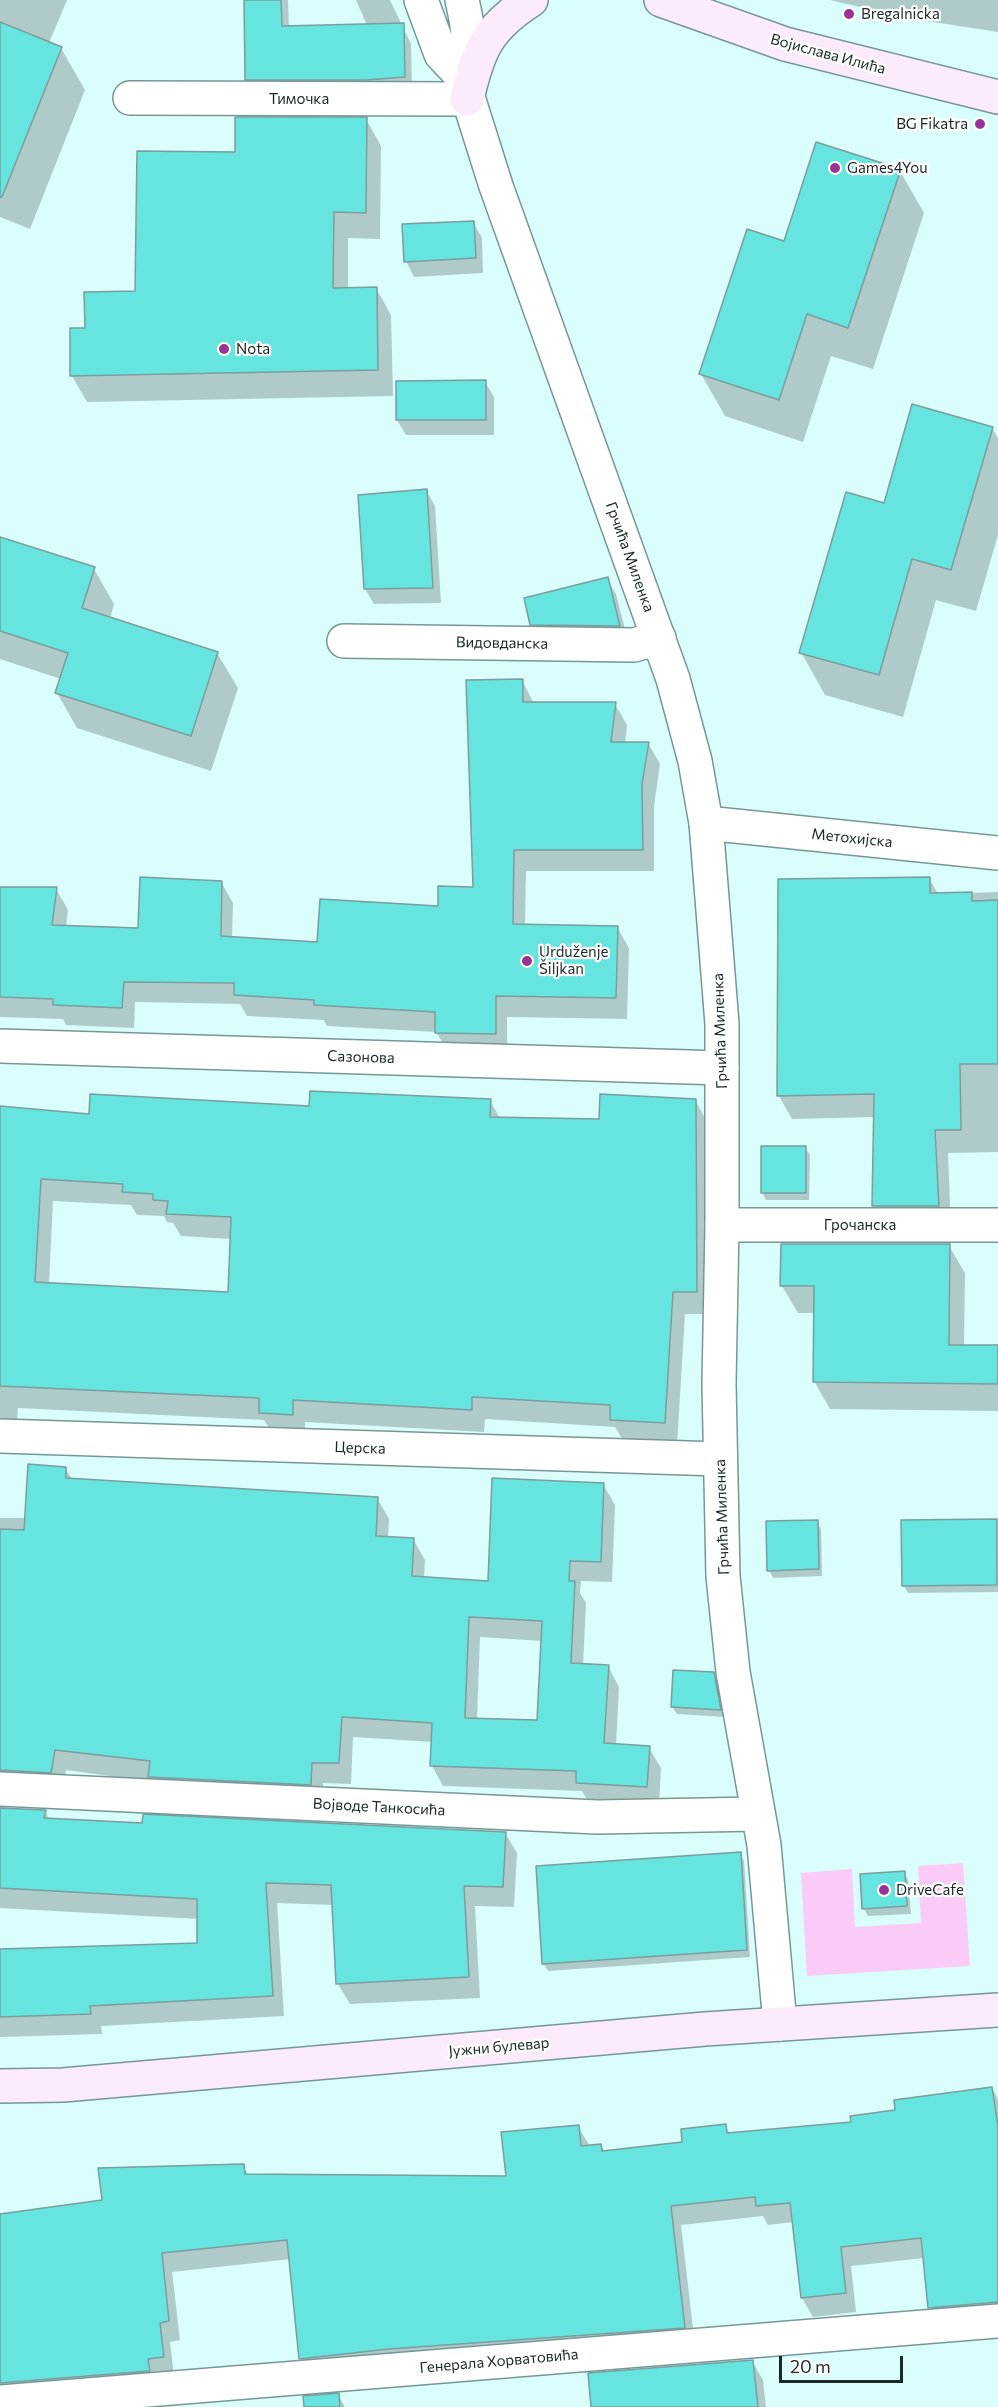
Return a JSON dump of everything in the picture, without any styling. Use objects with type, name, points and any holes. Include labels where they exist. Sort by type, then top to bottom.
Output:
[{"type":"main road","points":[[464,87],[482,45],[517,9],[531,0]]},
{"type":"main road","name":"Војислава Илића","points":[[661,0],[785,44],[998,97]]},
{"type":"main road","name":"Јужни булевар","points":[[0,2086],[63,2085],[780,2024],[998,2010]]},
{"type":"street","name":"Грчића Миленка","points":[[421,0],[441,54],[464,87],[496,186],[659,638],[673,679],[695,761],[706,823],[722,1024],[723,1068],[719,1459],[723,1576],[733,1672],[764,1845],[780,2024]]},
{"type":"street","points":[[462,0],[469,32],[464,87]]},
{"type":"street","name":"Тимочка","points":[[130,98],[464,87]]},
{"type":"street","name":"Видовданска","points":[[344,641],[634,645],[659,638]]},
{"type":"street","name":"Метохијска","points":[[706,823],[998,853]]},
{"type":"street","name":"Сазонова","points":[[0,1046],[723,1068]]},
{"type":"street","name":"Грочанска","points":[[722,1225],[998,1225]]},
{"type":"street","name":"Церска","points":[[0,1436],[719,1459]]},
{"type":"street","name":"Војводе Танкосића","points":[[0,1789],[597,1817],[758,1814]]},
{"type":"street","name":"Генерала Хорватовића","points":[[0,2402],[998,2321]]},
{"type":"shaded area","points":[[963,1863],[970,1966],[807,1976],[801,1873],[852,1869],[855,1927],[921,1923],[918,1866]]},
{"type":"building","points":[[244,0],[281,0],[282,26],[404,23],[405,77],[367,80],[245,80]]},
{"type":"building","points":[[0,22],[62,47],[2,197],[0,197]]},
{"type":"building","points":[[235,117],[367,117],[366,213],[334,212],[333,288],[377,287],[378,370],[70,376],[70,328],[85,328],[84,292],[135,291],[137,151],[235,152]]},
{"type":"building","points":[[816,142],[901,169],[848,328],[807,314],[779,400],[699,374],[747,229],[784,241]]},
{"type":"building","points":[[474,221],[476,258],[404,262],[402,224]]},
{"type":"building","points":[[486,380],[486,420],[396,420],[396,381]]},
{"type":"building","points":[[912,404],[993,427],[951,570],[912,559],[879,675],[799,653],[846,492],[884,503]]},
{"type":"building","points":[[427,489],[433,588],[364,589],[358,495]]},
{"type":"building","points":[[0,537],[95,567],[82,608],[218,652],[191,736],[55,693],[68,653],[0,631]]},
{"type":"building","points":[[608,577],[620,626],[530,625],[524,598]]},
{"type":"building","points":[[523,679],[523,702],[616,702],[611,742],[649,742],[642,784],[643,850],[514,850],[513,924],[618,926],[616,998],[496,996],[496,1034],[435,1033],[435,1012],[314,1005],[314,1000],[234,995],[234,983],[124,982],[122,1008],[53,1005],[53,999],[0,997],[0,887],[57,887],[52,925],[138,928],[140,877],[222,881],[221,936],[317,942],[320,899],[438,906],[438,886],[473,887],[466,680]]},
{"type":"building","points":[[930,877],[930,893],[972,892],[972,901],[998,900],[998,1064],[960,1064],[961,1130],[935,1130],[939,1206],[872,1206],[874,1094],[777,1096],[778,879]]},
{"type":"building","points":[[310,1091],[491,1099],[490,1117],[599,1119],[600,1094],[696,1099],[697,1292],[673,1292],[665,1423],[610,1420],[610,1405],[472,1397],[472,1410],[293,1400],[293,1415],[259,1413],[259,1398],[0,1386],[0,1106],[89,1114],[90,1094],[309,1106]],"holes":[[[41,1179],[123,1184],[122,1192],[153,1194],[153,1200],[168,1201],[166,1214],[231,1217],[228,1292],[35,1282]]]},
{"type":"building","points":[[761,1146],[806,1146],[806,1193],[761,1193]]},
{"type":"building","points":[[781,1244],[950,1244],[949,1345],[998,1345],[998,1384],[813,1382],[814,1286],[780,1286]]},
{"type":"building","points":[[28,1464],[66,1467],[66,1478],[378,1497],[376,1536],[414,1538],[412,1576],[488,1581],[492,1478],[604,1483],[601,1562],[570,1561],[569,1581],[575,1581],[571,1663],[609,1665],[604,1743],[650,1746],[647,1787],[576,1783],[576,1771],[430,1766],[432,1723],[342,1717],[339,1763],[312,1763],[311,1785],[148,1777],[150,1761],[55,1750],[51,1773],[0,1770],[0,1529],[24,1530]],"holes":[[[469,1617],[542,1621],[537,1720],[465,1718]]]},
{"type":"building","points":[[997,1519],[997,1585],[902,1586],[901,1520]]},
{"type":"building","points":[[818,1520],[819,1569],[767,1571],[766,1521]]},
{"type":"building","points":[[673,1670],[714,1672],[721,1710],[671,1707]]},
{"type":"building","points":[[0,1808],[46,1810],[44,1818],[142,1823],[143,1814],[506,1832],[503,1887],[464,1886],[469,1977],[336,1984],[331,1885],[266,1883],[273,1996],[90,2006],[91,2014],[0,2017],[0,1949],[197,1943],[197,1899],[0,1888]]},
{"type":"building","points":[[741,1852],[747,1950],[542,1964],[536,1866]]},
{"type":"building","name":"DriveCafe","points":[[905,1871],[907,1906],[862,1909],[860,1874]]},
{"type":"building","points":[[992,2087],[998,2126],[998,2302],[928,2308],[921,2238],[841,2247],[846,2293],[801,2298],[790,2203],[756,2206],[755,2197],[671,2206],[685,2328],[389,2349],[299,2359],[287,2240],[162,2253],[169,2321],[160,2323],[164,2357],[148,2359],[150,2371],[0,2383],[0,2214],[102,2200],[98,2168],[244,2164],[245,2174],[506,2176],[501,2132],[579,2125],[581,2146],[601,2144],[602,2151],[682,2142],[681,2129],[726,2124],[727,2133],[851,2122],[850,2116],[895,2110],[894,2100]]},
{"type":"building","points":[[753,2360],[758,2407],[591,2407],[588,2373]]},
{"type":"building","points":[[339,2393],[340,2407],[304,2407],[303,2396]]},
{"type":"place","name":"Bregalnicka","points":[[849,14]]},
{"type":"place","name":"BG Fikatra","points":[[980,124]]},
{"type":"place","name":"Games4You","points":[[835,168]]},
{"type":"place","name":"Nota","points":[[224,349]]},
{"type":"place","name":"Urduženje Šiljkan","points":[[527,961]]},
{"type":"place","name":"DriveCafe","points":[[884,1890]]}]
